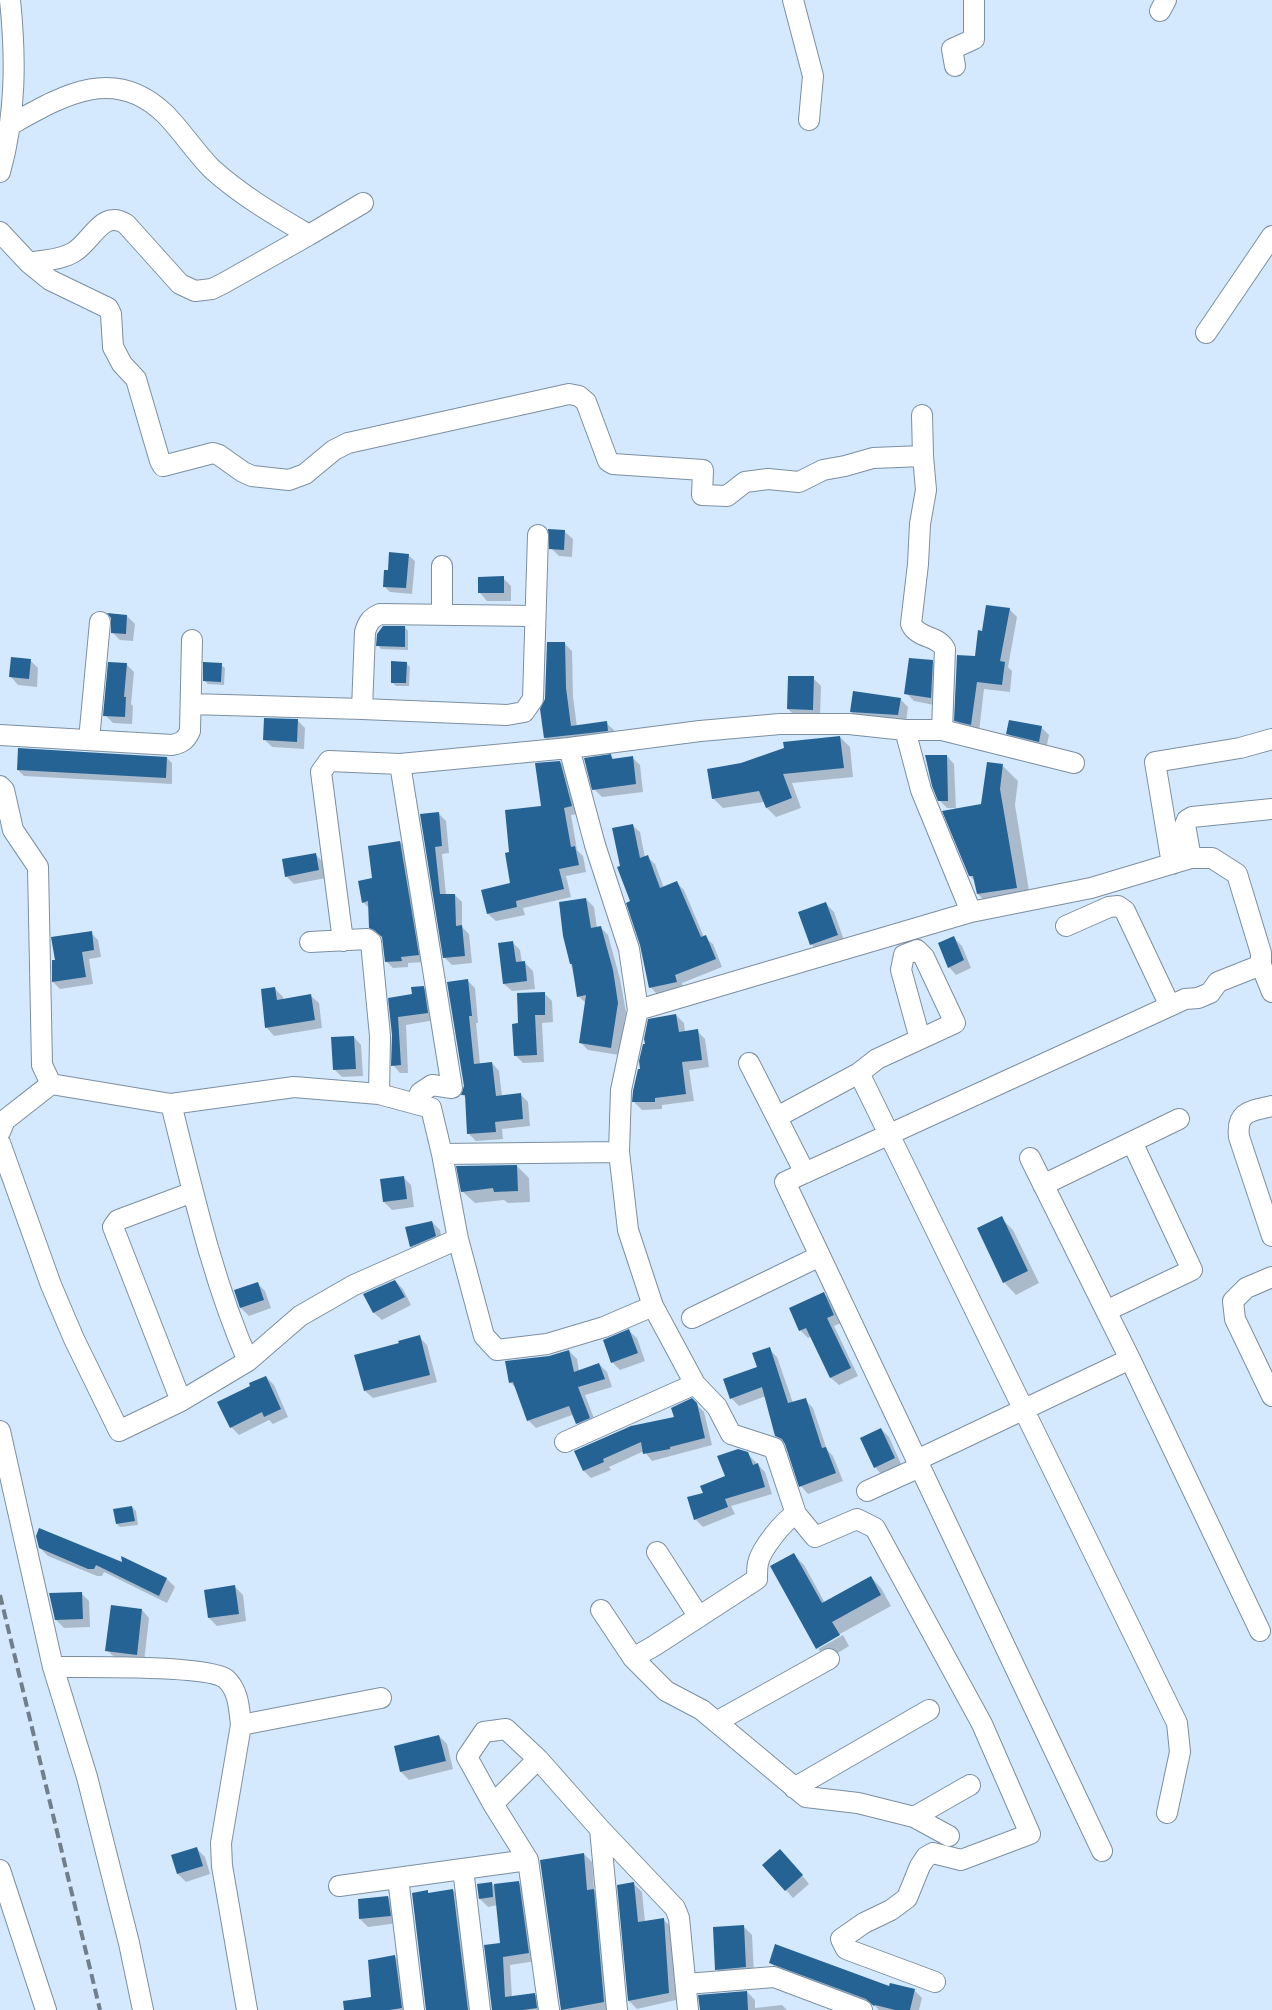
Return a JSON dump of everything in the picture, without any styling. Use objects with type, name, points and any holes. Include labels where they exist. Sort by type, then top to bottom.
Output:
[{"type":"street","points":[[0,172],[10,125],[15,69],[10,0]]},
{"type":"street","points":[[793,0],[813,76],[809,120]]},
{"type":"street","points":[[955,66],[952,49],[974,38],[974,0]]},
{"type":"street","points":[[10,125],[48,104],[77,92],[99,88],[127,90],[148,100],[165,114],[211,167],[242,194],[309,235]]},
{"type":"street","points":[[29,262],[58,259],[74,252],[104,222],[111,219],[119,220],[126,224],[180,284],[196,291],[212,289],[363,203]]},
{"type":"street","points":[[0,232],[29,262],[50,280],[108,308],[111,314],[113,347],[116,356],[136,379],[160,462],[163,466],[213,453],[219,454],[243,472],[252,476],[289,480],[305,474],[334,450],[348,443],[570,394],[579,396],[586,402],[608,461],[613,464],[703,470],[702,495],[727,496],[745,482],[768,479],[798,482],[822,470],[872,458],[923,456]]},
{"type":"street","points":[[1206,333],[1272,236]]},
{"type":"street","points":[[922,415],[926,490],[920,524],[918,564],[911,624],[917,633],[941,643],[945,649],[942,730]]},
{"type":"street","points":[[192,704],[507,715],[524,712],[533,699],[534,616],[538,535]]},
{"type":"street","points":[[442,566],[442,614]]},
{"type":"street","points":[[362,709],[365,632],[372,618],[380,614],[534,616]]},
{"type":"street","points":[[89,740],[100,622]]},
{"type":"street","points":[[0,735],[172,745],[181,743],[187,738],[190,731],[192,640]]},
{"type":"street","points":[[343,941],[321,772],[329,761],[400,764],[569,748],[700,731],[780,724],[849,724],[905,730],[942,730],[1074,762]]},
{"type":"street","points":[[905,730],[921,790],[971,912]]},
{"type":"street","points":[[1182,861],[1155,762],[1240,748],[1272,740]]},
{"type":"street","points":[[569,748],[595,845],[629,949],[638,1010],[621,1090],[619,1152],[628,1230],[654,1306],[695,1384],[717,1407],[731,1434],[774,1448],[796,1514],[815,1537],[857,1519],[875,1528],[982,1724],[1030,1834],[961,1860],[933,1853],[926,1857],[915,1877],[907,1898],[892,1910],[864,1923],[841,1939],[846,1949],[936,1982]]},
{"type":"street","points":[[400,764],[452,1088],[432,1085],[420,1093],[417,1104]]},
{"type":"street","points":[[0,786],[4,790],[13,830],[38,867],[42,1065],[51,1084]]},
{"type":"street","points":[[1182,861],[1185,825],[1187,820],[1192,817],[1272,809]]},
{"type":"street","points":[[638,1010],[971,912],[1091,888],[1182,861],[1212,858],[1237,874],[1265,956],[1272,992]]},
{"type":"street","points":[[1066,926],[1109,906],[1118,906],[1125,911],[1178,1003]]},
{"type":"street","points":[[310,942],[367,939],[372,944],[380,1036],[379,1094]]},
{"type":"street","points":[[1102,1851],[785,1182],[1178,1003],[1198,998],[1210,992],[1218,982],[1265,956]]},
{"type":"street","points":[[777,1117],[859,1073],[877,1059],[920,1039]]},
{"type":"street","points":[[749,1062],[805,1173]]},
{"type":"street","points":[[859,1073],[1177,1723],[1180,1752],[1167,1813]]},
{"type":"street","points":[[0,1132],[5,1120],[51,1084],[164,1103],[294,1087],[379,1094],[417,1104],[431,1108],[458,1239],[484,1336],[498,1350],[547,1344],[604,1327],[654,1306]]},
{"type":"street","points":[[164,1103],[166,1132]]},
{"type":"street","points":[[164,1103],[193,1192],[215,1273],[233,1327],[248,1361]]},
{"type":"street","points":[[1272,1106],[1250,1111],[1242,1116],[1238,1126],[1239,1137],[1272,1236]]},
{"type":"street","points":[[1043,1185],[1179,1119]]},
{"type":"street","points":[[1106,1311],[1192,1270],[1132,1142]]},
{"type":"street","points":[[0,1143],[51,1285],[117,1430],[122,1432],[181,1401],[248,1361],[308,1311],[354,1285],[458,1239]]},
{"type":"street","points":[[442,1154],[619,1152]]},
{"type":"street","points":[[1030,1158],[1130,1359],[1260,1631]]},
{"type":"street","points":[[181,1401],[113,1227],[118,1220],[193,1192]]},
{"type":"street","points":[[692,1318],[820,1256]]},
{"type":"street","points":[[1272,1276],[1246,1288],[1233,1301],[1235,1319],[1272,1396]]},
{"type":"street","points":[[867,1492],[1023,1410],[1130,1359]]},
{"type":"street","points":[[565,1442],[695,1384]]},
{"type":"street","points":[[0,1431],[53,1667],[87,1777],[129,1943],[143,2010]]},
{"type":"street","points":[[633,1658],[757,1579],[758,1562],[768,1545],[787,1519],[796,1514]]},
{"type":"street","points":[[657,1552],[699,1617]]},
{"type":"street","points":[[601,1610],[633,1658],[666,1691],[702,1710],[806,1797],[858,1803],[914,1817],[949,1836]]},
{"type":"street","points":[[716,1722],[829,1659]]},
{"type":"street","points":[[53,1667],[141,1668],[210,1673],[223,1677],[232,1686],[237,1697],[241,1725],[221,1843],[222,1866],[247,2010]]},
{"type":"street","points":[[241,1725],[381,1698]]},
{"type":"street","points":[[794,1788],[929,1710]]},
{"type":"street","points":[[549,2010],[528,1860],[492,1804],[467,1757],[484,1732],[506,1729],[538,1759],[678,1913],[688,2010]]},
{"type":"street","points":[[492,1804],[538,1759]]},
{"type":"street","points":[[914,1817],[970,1785]]},
{"type":"street","points":[[600,1829],[617,2010]]},
{"type":"street","points":[[339,1886],[528,1860]]},
{"type":"street","points":[[463,1869],[480,2010]]},
{"type":"street","points":[[0,1870],[46,2010]]},
{"type":"street","points":[[398,1878],[414,2010]]},
{"type":"street","points":[[686,1984],[774,1976],[862,2010]]},
{"type":"building","points":[[548,529],[565,530],[564,550],[549,549]]},
{"type":"building","points":[[389,552],[409,554],[406,588],[383,587],[384,570],[388,570]]},
{"type":"building","points":[[504,576],[504,593],[478,593],[478,577]]},
{"type":"building","points":[[986,605],[1010,608],[1000,661],[1005,662],[1002,685],[977,682],[971,725],[954,721],[957,655],[975,656],[978,630],[982,631]]},
{"type":"building","points":[[107,613],[127,615],[126,634],[111,633],[111,618]]},
{"type":"building","points":[[383,626],[405,626],[405,647],[376,646],[377,634]]},
{"type":"building","points":[[547,642],[565,642],[566,688],[571,726],[607,721],[608,731],[544,738],[540,709],[545,699]]},
{"type":"building","points":[[11,657],[31,659],[29,679],[9,677]]},
{"type":"building","points":[[909,658],[933,660],[931,698],[904,694]]},
{"type":"building","points":[[391,661],[407,662],[406,683],[391,683]]},
{"type":"building","points":[[108,662],[127,663],[124,697],[126,697],[125,717],[103,716]]},
{"type":"building","points":[[203,662],[222,663],[221,682],[203,681]]},
{"type":"building","points":[[788,676],[814,676],[813,710],[787,709]]},
{"type":"building","points":[[853,691],[901,698],[898,715],[850,712]]},
{"type":"building","points":[[264,718],[298,719],[297,742],[263,740]]},
{"type":"building","points":[[1009,720],[1042,726],[1039,742],[1006,734]]},
{"type":"building","points":[[840,736],[844,768],[783,774],[792,798],[766,808],[759,791],[712,799],[707,769],[741,763],[784,748],[783,742]]},
{"type":"building","points":[[18,748],[167,757],[166,778],[17,770]]},
{"type":"building","points":[[611,754],[612,759],[633,756],[636,784],[592,790],[584,758]]},
{"type":"building","points":[[925,755],[947,755],[948,801],[938,801],[932,786]]},
{"type":"building","points":[[560,761],[572,806],[564,808],[571,847],[575,846],[579,865],[559,869],[564,889],[516,901],[517,907],[487,914],[481,890],[510,883],[505,853],[509,852],[505,810],[541,806],[535,763]]},
{"type":"building","points":[[987,762],[1003,764],[1000,789],[1017,888],[977,894],[973,876],[969,876],[942,811],[981,804]]},
{"type":"building","points":[[439,812],[442,846],[435,847],[440,894],[455,894],[456,926],[462,925],[465,956],[443,958],[420,814]]},
{"type":"building","points":[[633,824],[640,858],[648,855],[660,888],[677,881],[701,937],[706,935],[716,959],[675,975],[677,982],[649,988],[640,945],[626,903],[630,901],[617,867],[620,866],[612,828]]},
{"type":"building","points":[[400,841],[419,955],[401,957],[402,961],[385,962],[382,937],[369,928],[368,901],[362,903],[358,881],[372,878],[368,846]]},
{"type":"building","points":[[316,853],[319,870],[285,877],[282,859]]},
{"type":"building","points":[[586,898],[591,928],[601,926],[613,970],[618,1003],[611,1048],[579,1043],[586,995],[577,997],[572,964],[570,964],[563,936],[559,902]]},
{"type":"building","points":[[826,902],[838,935],[810,945],[798,912]]},
{"type":"building","points":[[92,931],[94,950],[82,952],[86,977],[52,982],[52,960],[55,960],[51,937]]},
{"type":"building","points":[[954,936],[964,960],[948,968],[938,943]]},
{"type":"building","points":[[513,941],[516,962],[525,961],[527,981],[503,984],[498,943]]},
{"type":"building","points":[[468,979],[472,1016],[469,1016],[474,1064],[492,1062],[496,1096],[521,1093],[523,1119],[495,1122],[496,1132],[467,1134],[465,1095],[461,1095],[464,1086],[447,982]]},
{"type":"building","points":[[424,986],[428,1013],[398,1017],[401,1065],[391,1066],[392,1035],[388,998],[412,994],[411,987]]},
{"type":"building","points":[[275,987],[277,1000],[311,994],[315,1020],[265,1028],[261,989]]},
{"type":"building","points":[[545,992],[545,1015],[535,1015],[537,1055],[514,1056],[512,1024],[518,1023],[517,993]]},
{"type":"building","points":[[676,1014],[679,1032],[698,1029],[702,1060],[682,1062],[686,1094],[655,1098],[655,1102],[632,1102],[638,1069],[640,1069],[639,1061],[643,1044],[645,1044],[644,1039],[648,1019]]},
{"type":"building","points":[[354,1036],[356,1069],[333,1070],[331,1037]]},
{"type":"building","points":[[517,1165],[518,1191],[494,1192],[493,1188],[461,1192],[456,1166]]},
{"type":"building","points":[[404,1176],[407,1199],[383,1202],[380,1179]]},
{"type":"building","points":[[1002,1216],[1028,1271],[1003,1283],[977,1228]]},
{"type":"building","points":[[432,1221],[436,1236],[410,1247],[405,1227]]},
{"type":"building","points":[[395,1280],[405,1297],[373,1313],[363,1294]]},
{"type":"building","points":[[258,1282],[264,1300],[240,1308],[234,1290]]},
{"type":"building","points":[[824,1292],[834,1315],[827,1318],[851,1368],[830,1378],[806,1328],[799,1331],[789,1308]]},
{"type":"building","points":[[629,1329],[638,1353],[611,1363],[603,1340]]},
{"type":"building","points":[[420,1335],[430,1375],[364,1391],[354,1355],[399,1343],[398,1341]]},
{"type":"building","points":[[770,1347],[788,1403],[806,1398],[822,1448],[826,1447],[836,1473],[799,1487],[785,1444],[782,1439],[775,1436],[762,1387],[730,1399],[723,1379],[757,1367],[752,1353]]},
{"type":"building","points":[[569,1350],[574,1372],[599,1363],[605,1379],[578,1387],[590,1418],[576,1424],[569,1406],[527,1421],[513,1382],[509,1383],[505,1361],[549,1356]]},
{"type":"building","points":[[266,1376],[281,1409],[264,1417],[262,1412],[230,1428],[217,1402],[250,1386],[249,1383]]},
{"type":"building","points":[[692,1398],[697,1403],[705,1438],[670,1447],[670,1449],[643,1454],[641,1442],[603,1459],[604,1462],[583,1471],[574,1451],[631,1426],[674,1417],[671,1408]]},
{"type":"building","points":[[881,1428],[895,1458],[874,1468],[860,1438]]},
{"type":"building","points":[[738,1449],[748,1452],[753,1465],[758,1463],[765,1487],[725,1499],[728,1507],[694,1520],[687,1497],[703,1493],[700,1486],[725,1476],[717,1456]]},
{"type":"building","points":[[132,1506],[135,1521],[116,1524],[113,1509]]},
{"type":"building","points":[[39,1528],[122,1562],[121,1556],[167,1578],[159,1596],[96,1565],[94,1569],[88,1569],[39,1548],[36,1536]]},
{"type":"building","points":[[794,1553],[822,1603],[871,1576],[881,1595],[832,1622],[840,1635],[816,1649],[770,1566]]},
{"type":"building","points":[[235,1585],[239,1614],[208,1618],[204,1590]]},
{"type":"building","points":[[82,1592],[83,1619],[55,1620],[49,1593]]},
{"type":"building","points":[[111,1605],[142,1609],[137,1655],[105,1651]]},
{"type":"building","points":[[439,1735],[446,1761],[400,1772],[394,1746]]},
{"type":"building","points":[[197,1847],[203,1866],[177,1874],[171,1855]]},
{"type":"building","points":[[780,1849],[803,1875],[785,1891],[762,1865]]},
{"type":"building","points":[[584,1853],[587,1890],[594,1889],[604,2002],[561,2010],[540,1860]]},
{"type":"building","points":[[519,1881],[529,1953],[503,1957],[505,1997],[535,1993],[537,2008],[492,2010],[484,1945],[500,1943],[494,1884]]},
{"type":"building","points":[[492,1882],[493,1897],[479,1899],[477,1884]]},
{"type":"building","points":[[634,1882],[638,1922],[664,1918],[669,1993],[628,2001],[617,1885]]},
{"type":"building","points":[[453,1889],[468,2010],[426,2010],[412,1893],[428,1890],[428,1893]]},
{"type":"building","points":[[388,1896],[391,1916],[359,1919],[358,1899]]},
{"type":"building","points":[[744,1925],[746,1967],[715,1970],[713,1927]]},
{"type":"building","points":[[775,1944],[889,1986],[890,1983],[915,1989],[910,2010],[895,2010],[874,2006],[866,1999],[769,1963]]},
{"type":"building","points":[[395,1955],[402,2008],[389,2010],[344,2010],[343,2001],[371,1997],[368,1960]]},
{"type":"building","points":[[747,1991],[748,2010],[700,2010],[698,1995]]},
{"type":"railway","points":[[0,1595],[100,2010]]}]
